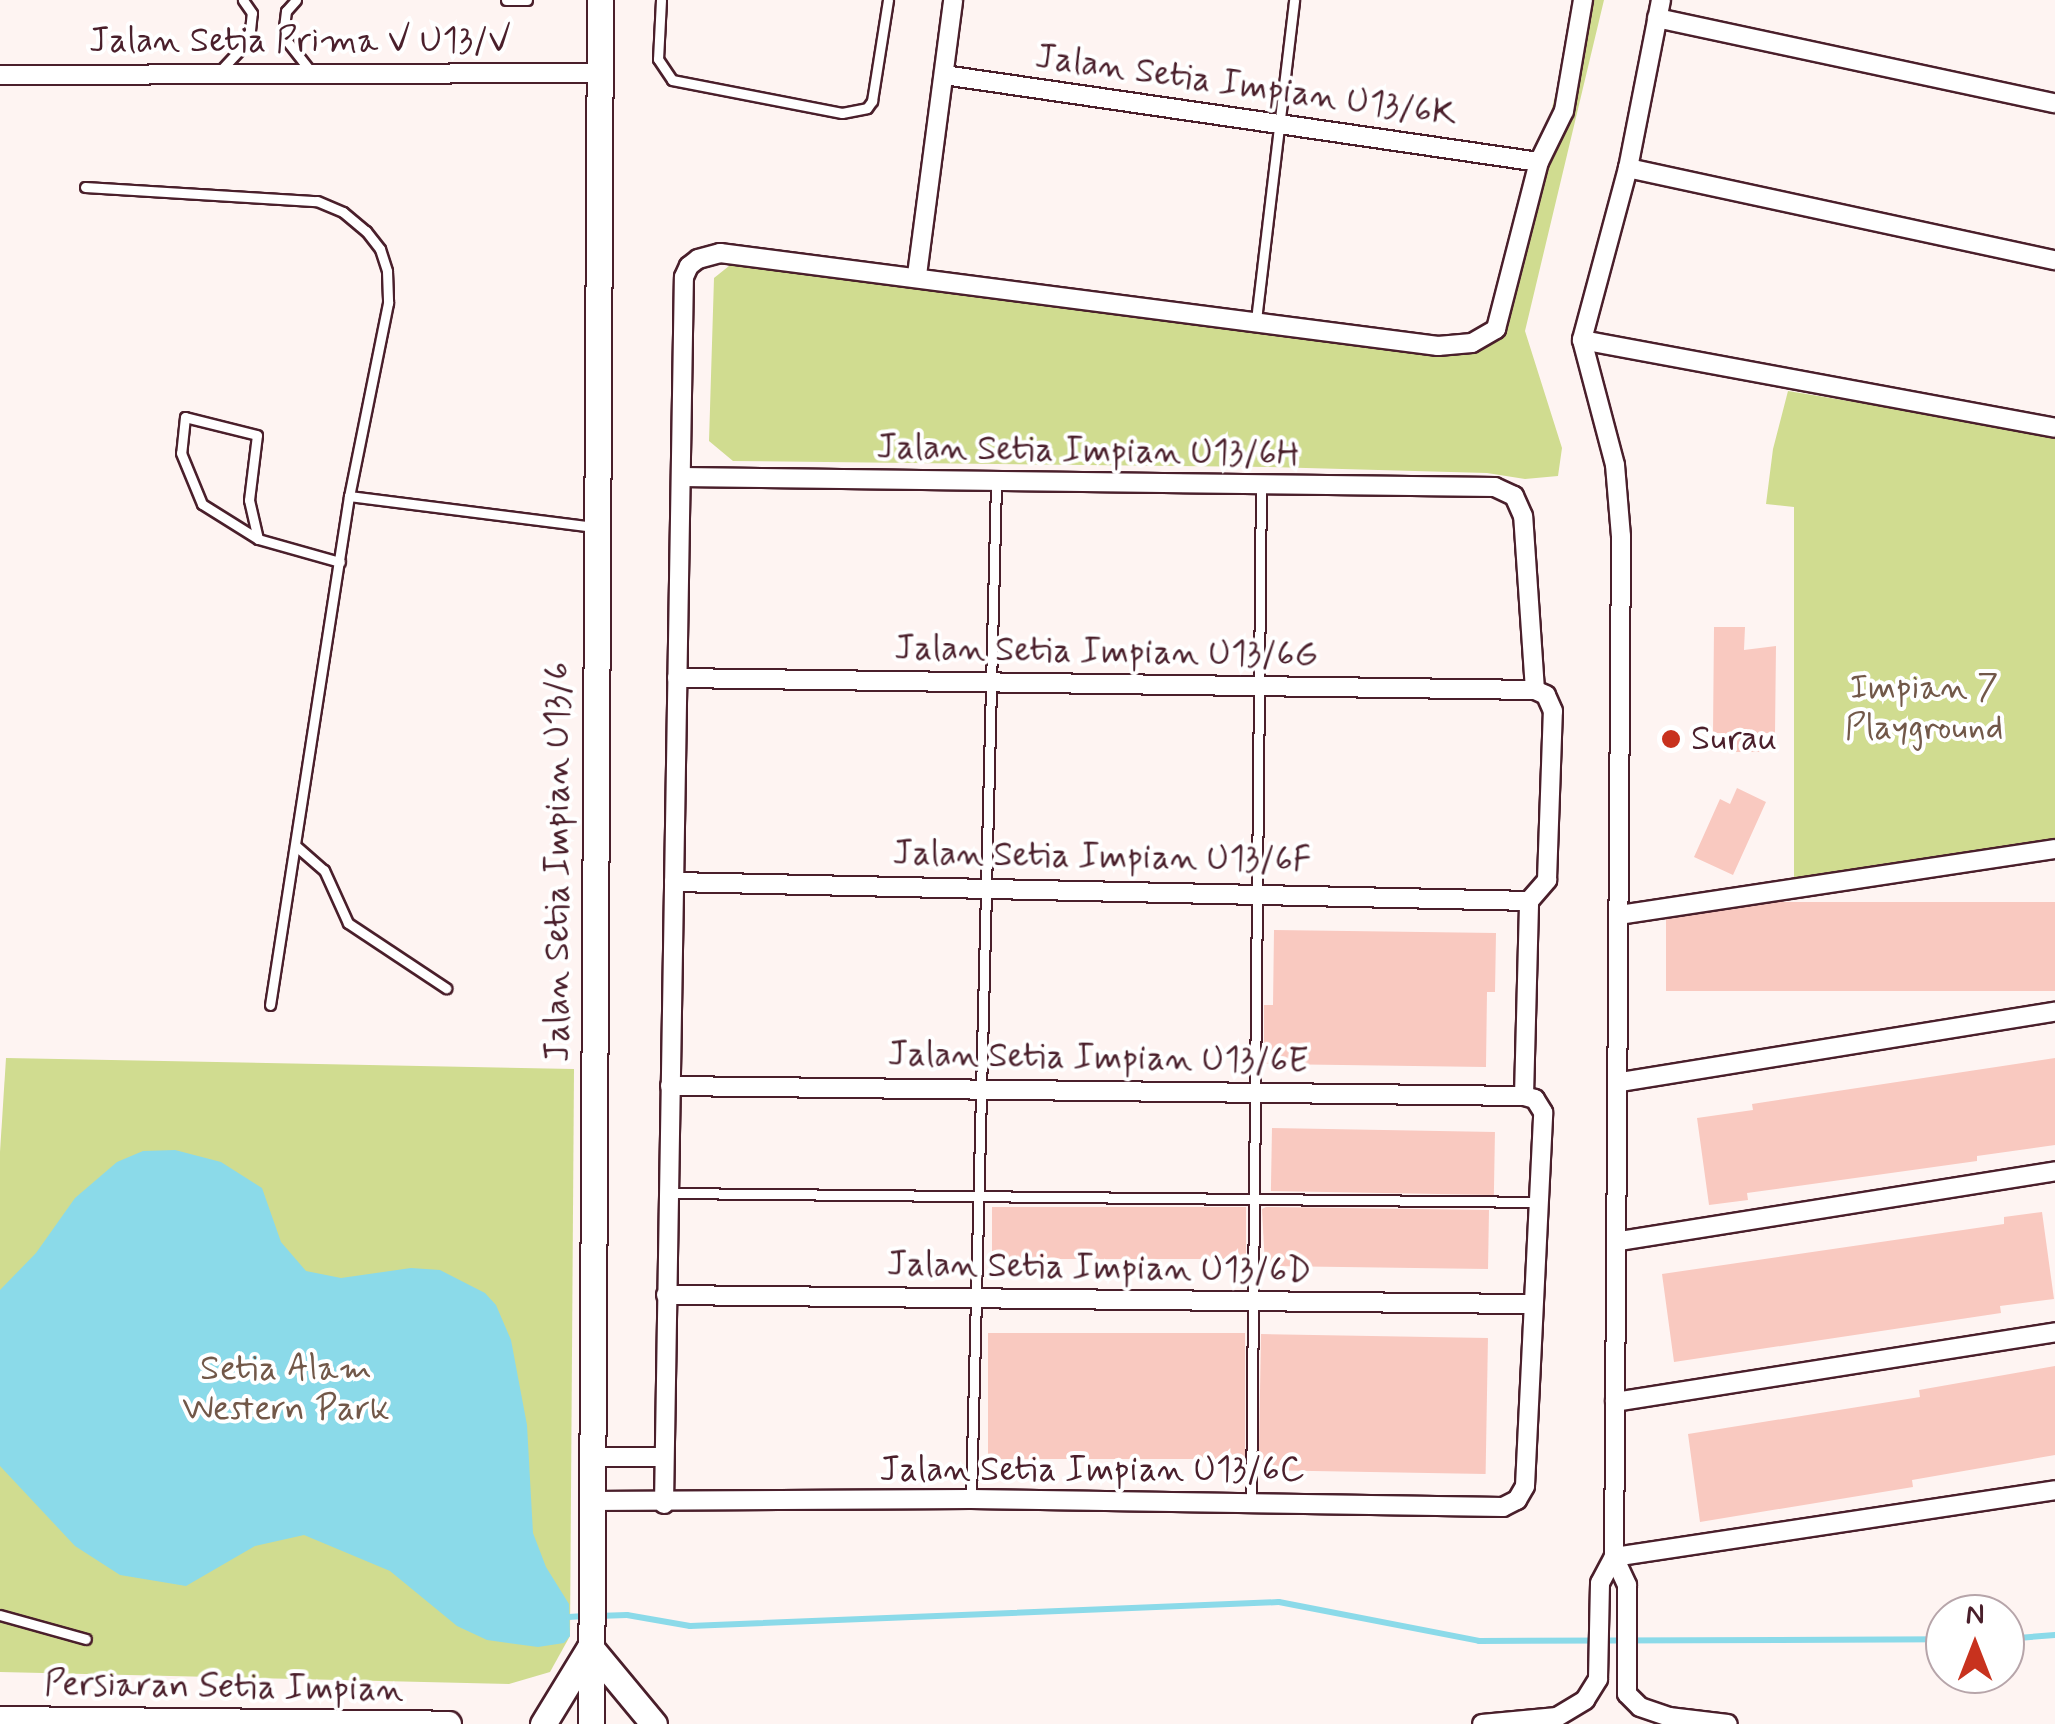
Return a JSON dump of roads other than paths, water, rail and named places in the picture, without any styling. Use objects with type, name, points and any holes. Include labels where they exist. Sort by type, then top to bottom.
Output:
[{"type":"street","name":"Jalan Setia Impian U13/6","points":[[591,1724],[589,1457],[600,0]]},
{"type":"street","points":[[917,275],[953,0]]},
{"type":"street","points":[[664,1504],[684,277],[698,259],[720,253],[917,275],[1438,346],[1485,338],[1496,328],[1539,162],[1564,111],[1582,0]]},
{"type":"street","points":[[1728,1724],[1669,1717],[1640,1707],[1627,1694],[1626,1585],[1614,1557],[1620,1241],[1621,536],[1614,465],[1582,340],[1628,168],[1659,9],[2055,103]]},
{"type":"street","name":"Jalan Setia Prima V U13/V","points":[[0,75],[600,73]]},
{"type":"street","name":"Jalan Setia Impian U13/6K","points":[[944,75],[1539,162]]},
{"type":"street","points":[[1628,168],[2055,260]]},
{"type":"street","points":[[1582,340],[2055,428]]},
{"type":"street","name":"Jalan Setia Impian U13/6H","points":[[680,478],[1495,487],[1514,496],[1521,505],[1535,690]]},
{"type":"street","name":"Jalan Setia Impian U13/6G","points":[[677,678],[1535,690]]},
{"type":"street","points":[[1531,1304],[1542,1112],[1535,1099],[1524,1096],[1529,900],[1547,880],[1554,711],[1546,696],[1535,690]]},
{"type":"street","points":[[1619,915],[2055,849]]},
{"type":"street","name":"Jalan Setia Impian U13/6F","points":[[674,882],[1529,900]]},
{"type":"street","points":[[1620,1082],[2055,1012]]},
{"type":"street","name":"Jalan Setia Impian U13/6E","points":[[670,1086],[1524,1096]]},
{"type":"street","points":[[1620,1241],[2055,1171]]},
{"type":"street","name":"Jalan Setia Impian U13/6D","points":[[666,1295],[1531,1304]]},
{"type":"street","name":"Jalan Setia Impian U13/6C","points":[[589,1501],[664,1504],[971,1499],[1503,1506],[1518,1500],[1525,1486],[1531,1304]]},
{"type":"street","points":[[1615,1402],[2055,1332]]},
{"type":"street","points":[[589,1457],[664,1457]]},
{"type":"street","points":[[1614,1557],[2055,1490]]},
{"type":"street","points":[[1482,1724],[1557,1717],[1585,1700],[1598,1679],[1600,1583],[1614,1557]]},
{"type":"street","points":[[543,1724],[590,1642],[654,1724]]},
{"type":"street","name":"Persiaran Setia Impian","points":[[0,1719],[448,1724]]},
{"type":"lane","points":[[218,74],[249,40],[252,13],[243,0]]},
{"type":"lane","points":[[296,0],[286,11],[283,36],[313,74]]},
{"type":"lane","points":[[506,0],[527,0]]},
{"type":"lane","points":[[661,0],[658,59],[672,80],[842,113],[867,108],[872,101],[888,0]]},
{"type":"lane","points":[[1256,320],[1294,0]]},
{"type":"lane","points":[[86,187],[317,201],[343,212],[366,230],[380,248],[388,303],[349,496],[270,1005]]},
{"type":"lane","points":[[258,539],[249,500],[257,435],[185,417],[181,453],[202,504],[258,539],[340,562]]},
{"type":"lane","points":[[971,1499],[996,483]]},
{"type":"lane","points":[[1251,1503],[1260,487]]},
{"type":"lane","points":[[349,496],[596,528]]},
{"type":"lane","points":[[296,846],[324,870],[348,923],[446,988]]},
{"type":"lane","points":[[668,1193],[1537,1202]]},
{"type":"lane","points":[[0,1616],[86,1638]]},
{"type":"water","points":[[175,1150],[221,1162],[262,1188],[281,1242],[306,1271],[341,1278],[411,1268],[440,1270],[485,1293],[496,1305],[511,1340],[527,1425],[533,1533],[546,1567],[569,1604],[570,1636],[564,1643],[538,1647],[487,1640],[457,1626],[390,1571],[304,1535],[255,1546],[186,1586],[120,1575],[75,1546],[0,1466],[0,1290],[36,1253],[75,1198],[117,1162],[143,1151]]},
{"type":"waterway","points":[[597,1616],[627,1615],[690,1626],[1279,1602],[1479,1641],[1925,1639]]},
{"type":"waterway","points":[[569,1617],[584,1616]]},
{"type":"waterway","points":[[2025,1637],[2055,1635]]},
{"type":"place","name":"Surau","points":[[1671,739]]},
{"type":"park label","name":"Impian 7 Playground","points":[[1924,708]]},
{"type":"park label","name":"Setia Alam Western Park","points":[[286,1389]]}]
